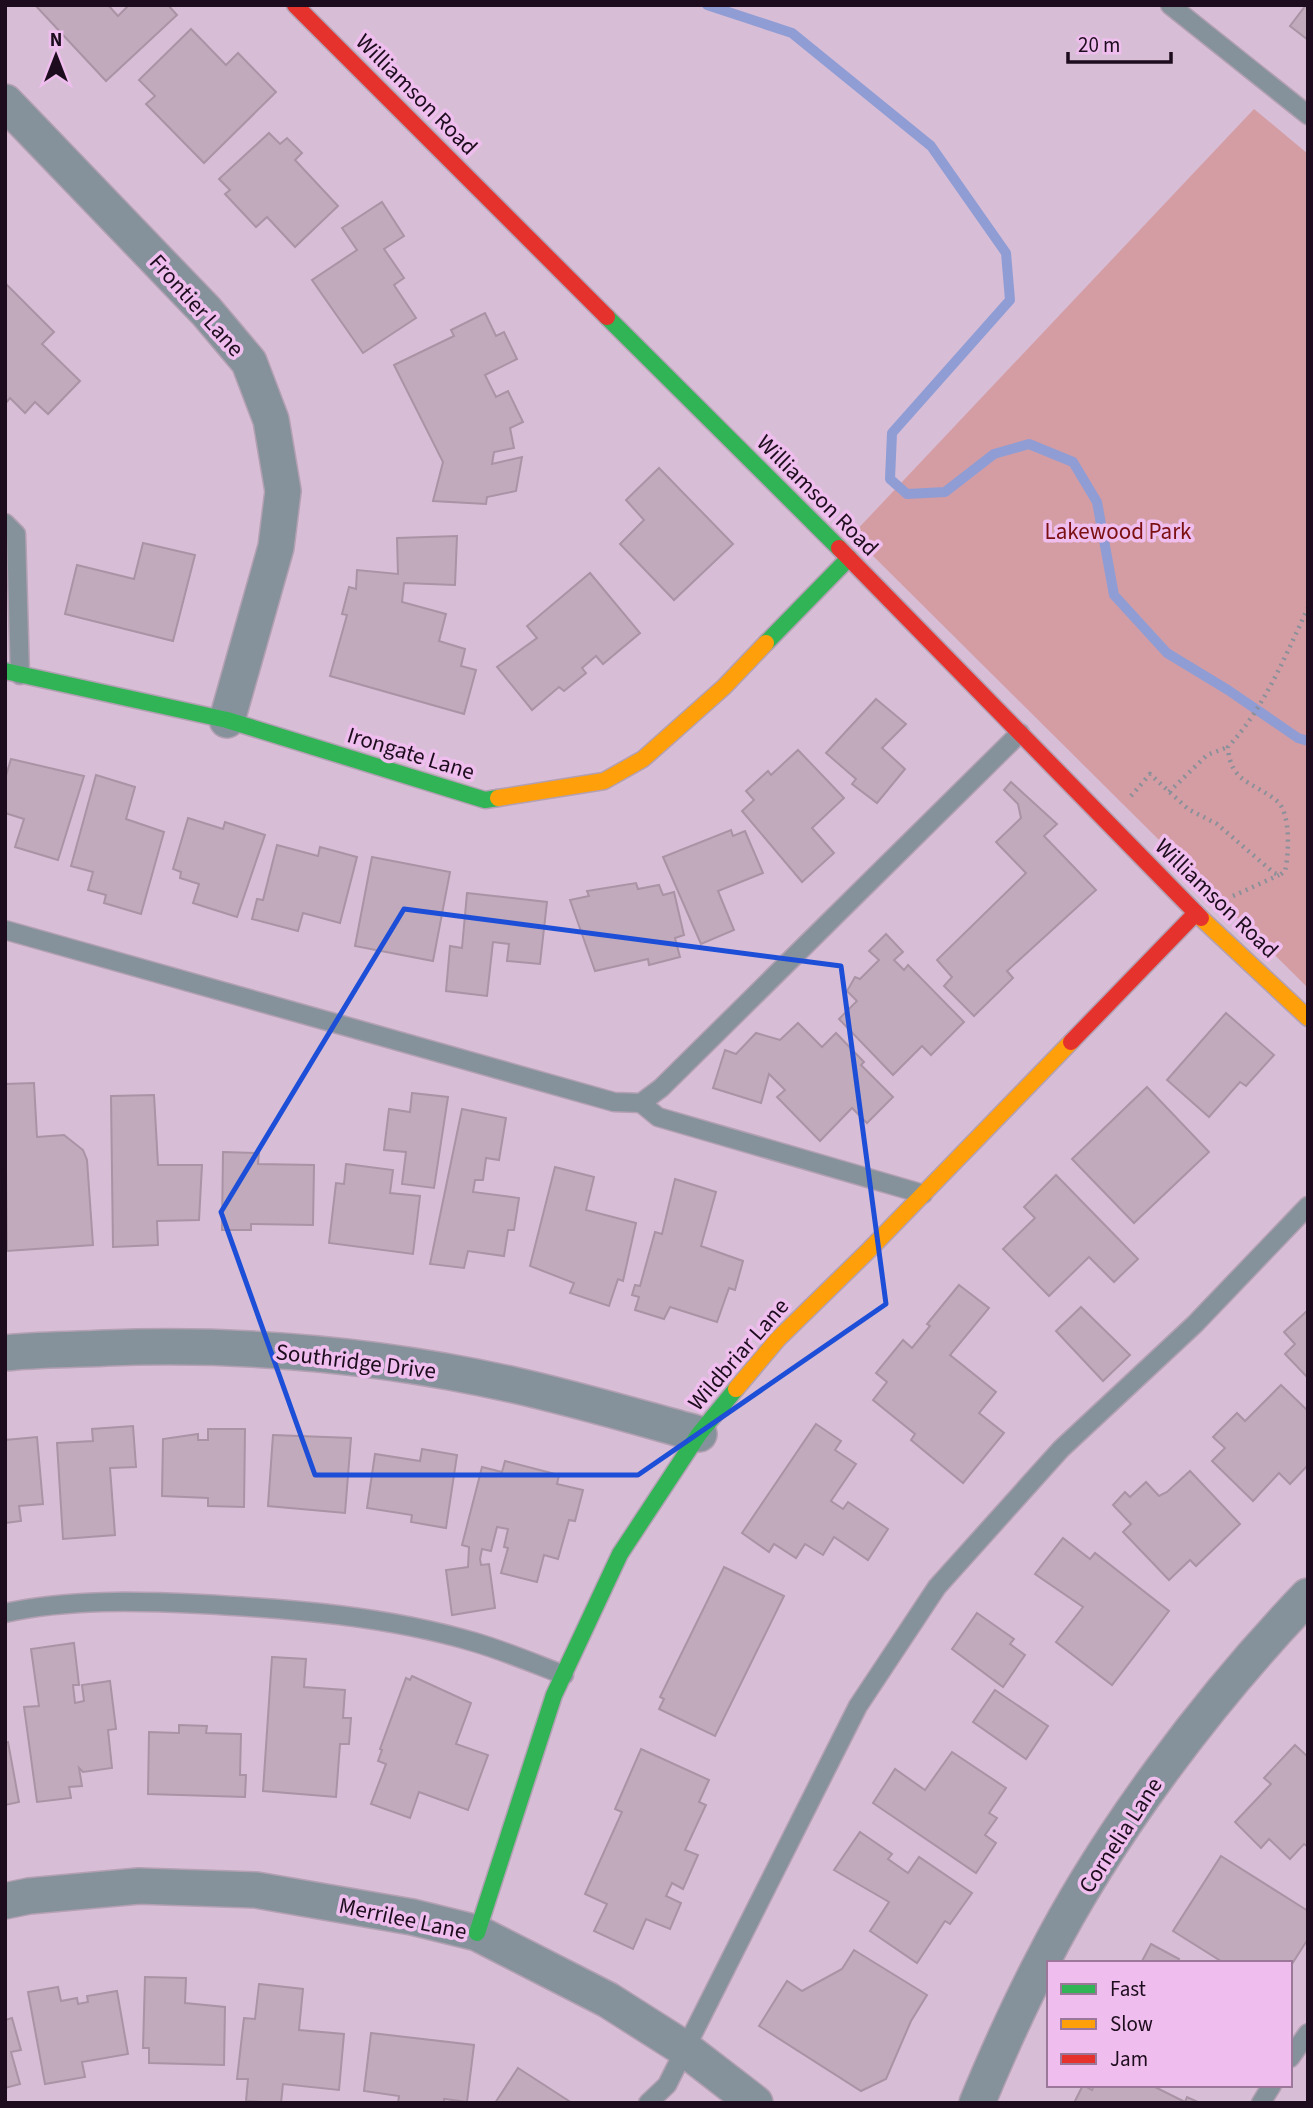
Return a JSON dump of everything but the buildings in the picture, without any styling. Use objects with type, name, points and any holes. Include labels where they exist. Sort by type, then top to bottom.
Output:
[{"type":"street","name":"Williamson Road","points":[[295,5],[849,558],[1196,912],[1308,1018]]},
{"type":"street","name":"Frontier Lane","points":[[5,102],[206,311],[249,362],[271,419],[283,491],[276,547],[227,720]]},
{"type":"street","name":"Irongate Lane","points":[[12,673],[227,720],[485,800],[604,781],[643,759],[724,687],[849,558]]},
{"type":"street","name":"Wildbriar Lane","points":[[477,1933],[554,1695],[620,1554],[699,1434],[778,1339],[923,1194],[1196,912]]},
{"type":"street","name":"Southridge Drive","points":[[5,1353],[132,1347],[246,1347],[392,1363],[511,1384],[699,1434]]},
{"type":"street","name":"Cornelia Lane","points":[[977,2103],[1043,1960],[1096,1867],[1146,1793],[1221,1695],[1308,1596]]},
{"type":"street","name":"Merrilee Lane","points":[[5,1900],[139,1886],[256,1890],[412,1917],[477,1933],[608,2000],[685,2049],[755,2103]]},
{"type":"lane","points":[[1170,5],[1308,115]]},
{"type":"lane","points":[[5,523],[16,534],[12,673]]},
{"type":"lane","points":[[641,1103],[661,1088],[1020,733]]},
{"type":"lane","points":[[5,930],[614,1102],[641,1103],[658,1117],[923,1194]]},
{"type":"lane","points":[[648,2103],[667,2085],[858,1706],[937,1587],[1060,1449],[1195,1324],[1308,1206]]},
{"type":"lane","points":[[5,1613],[38,1606],[153,1602],[292,1609],[386,1622],[474,1642],[564,1675]]},
{"type":"lane","points":[[1292,2055],[1308,2033]]},
{"type":"lane","points":[[1261,2103],[1271,2087]]},
{"type":"path","points":[[1169,792],[1207,755],[1228,747],[1238,736],[1280,672],[1308,608]]},
{"type":"path","points":[[1196,912],[1285,871],[1288,839],[1285,813],[1279,803],[1233,771],[1228,747]]},
{"type":"path","points":[[1107,821],[1150,774],[1188,809],[1217,824],[1274,873],[1280,875]]},
{"type":"highlighted area","points":[[404,909],[841,966],[886,1304],[638,1475],[315,1475],[221,1212]]},
{"type":"green space","name":"Lakewood Park","points":[[1254,109],[1308,154],[1308,988],[852,535]]},
{"type":"waterway","points":[[707,5],[792,33],[931,146],[1006,253],[1010,300],[892,433],[890,479],[907,494],[945,492],[994,454],[1029,444],[1073,462],[1097,502],[1114,595],[1167,653],[1228,690],[1298,738],[1308,741]]},
{"type":"traffic: fast","points":[[607,317],[839,548]]},
{"type":"traffic: fast","points":[[766,643],[849,558]]},
{"type":"traffic: fast","points":[[5,671],[227,720],[485,800],[498,798]]},
{"type":"traffic: fast","points":[[477,1933],[554,1695],[620,1554],[699,1434],[736,1389]]},
{"type":"traffic: slow","points":[[498,798],[604,781],[643,759],[724,687],[766,643]]},
{"type":"traffic: slow","points":[[1201,918],[1308,1018]]},
{"type":"traffic: slow","points":[[736,1389],[778,1339],[867,1252],[1071,1042]]},
{"type":"traffic: jam","points":[[295,5],[607,317]]},
{"type":"traffic: jam","points":[[839,548],[1201,918]]},
{"type":"traffic: jam","points":[[1071,1042],[1196,913]]}]
